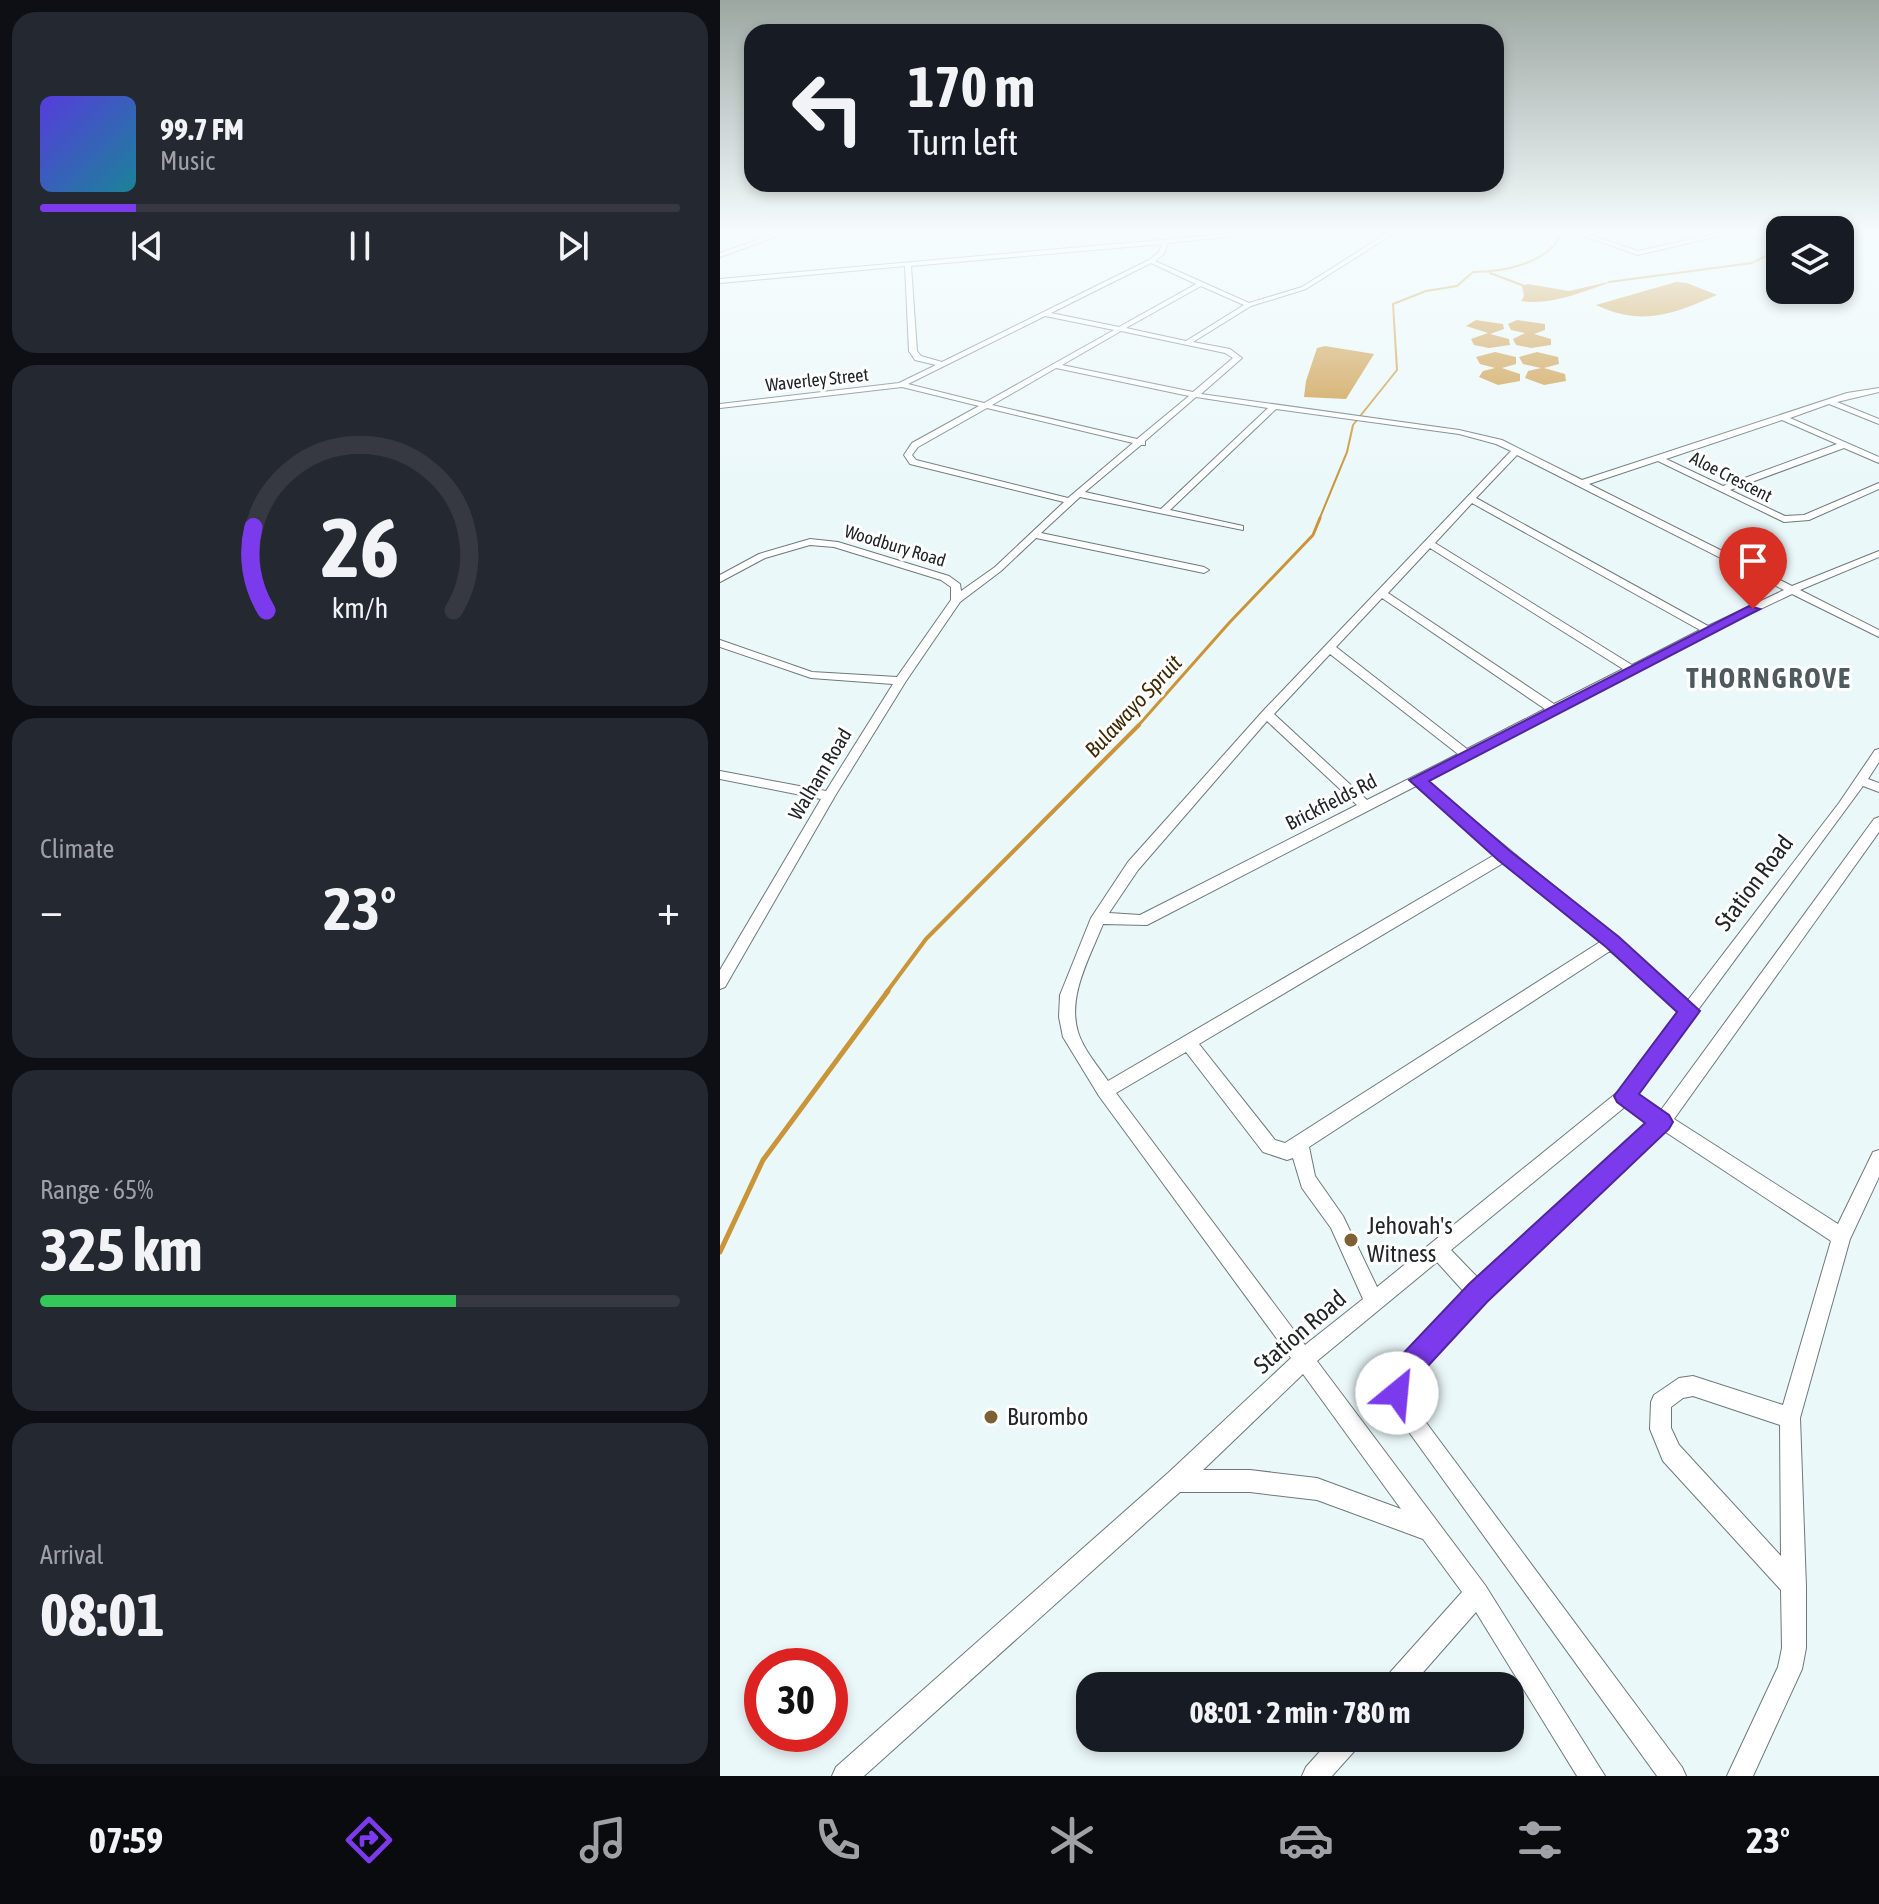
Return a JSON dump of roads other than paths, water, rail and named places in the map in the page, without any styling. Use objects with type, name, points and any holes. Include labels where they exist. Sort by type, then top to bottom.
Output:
[{"type":"street","points":[[911,317],[913,351],[918,358],[944,365]]},
{"type":"street","name":"Waverley Street","points":[[720,406],[901,385],[1039,317]]},
{"type":"street","points":[[1058,317],[1187,343],[1230,317]]},
{"type":"street","points":[[1070,501],[984,482],[907,458],[915,445],[1141,317]]},
{"type":"street","name":"Walham Road","points":[[722,976],[900,681],[956,600],[979,585],[1070,501],[1142,443],[1238,358],[1227,351],[1187,343]]},
{"type":"street","points":[[1056,366],[1195,395],[1459,432],[1517,450],[1879,634]]},
{"type":"street","points":[[901,385],[1142,443]]},
{"type":"street","points":[[1580,484],[1858,393],[1879,390]]},
{"type":"street","points":[[1830,402],[1879,422]]},
{"type":"street","points":[[1165,510],[1274,406]]},
{"type":"street","points":[[1784,418],[1879,460]]},
{"type":"street","points":[[1721,490],[1843,445]]},
{"type":"street","points":[[1517,450],[1267,714],[1133,866],[1098,918],[1068,995],[1067,1017],[1071,1037],[1105,1091],[1477,1593],[1592,1776]]},
{"type":"street","name":"Aloe Crescent","points":[[1660,459],[1777,517],[1792,520],[1806,518],[1879,486]]},
{"type":"street","points":[[1080,494],[1240,528]]},
{"type":"street","points":[[1471,499],[1708,630]]},
{"type":"street","points":[[1035,535],[1204,570]]},
{"type":"street","name":"Woodbury Road","points":[[720,579],[777,550],[810,542],[823,543],[945,578],[956,586],[956,600]]},
{"type":"street","points":[[1430,544],[1633,670]]},
{"type":"street","name":"Brickfields Rd","points":[[1098,918],[1142,921],[1708,630],[1792,590],[1879,554]]},
{"type":"street","points":[[1861,562],[1879,570]]},
{"type":"street","points":[[1383,594],[1554,710]]},
{"type":"street","points":[[720,643],[811,675],[900,681]]},
{"type":"street","points":[[1330,648],[1466,754]]},
{"type":"street","points":[[1267,714],[1367,807]]},
{"type":"street","name":"Station Road","points":[[845,1776],[1176,1481],[1303,1360],[1625,1096],[1874,772]]},
{"type":"street","points":[[720,775],[829,796]]},
{"type":"street","points":[[1417,780],[1690,1011]]},
{"type":"street","points":[[1673,1776],[1401,1403],[1398,1382],[1403,1372],[1478,1293],[1662,1122],[1879,822]]},
{"type":"street","points":[[1105,1091],[1504,856]]},
{"type":"street","points":[[1189,1044],[1269,1146],[1287,1152],[1612,942]]},
{"type":"street","points":[[1625,1096],[1841,1237]]},
{"type":"street","points":[[1300,1146],[1301,1169],[1309,1187],[1336,1219],[1374,1302]]},
{"type":"street","points":[[1740,1776],[1790,1669],[1794,1648],[1790,1418],[1841,1237],[1879,1158]]},
{"type":"street","points":[[1438,1249],[1478,1293]]},
{"type":"street","points":[[1790,1418],[1693,1386],[1679,1388],[1661,1402],[1660,1429],[1671,1453],[1794,1587]]},
{"type":"street","points":[[1176,1481],[1250,1481],[1317,1489],[1430,1530]]},
{"type":"street","points":[[1407,1672],[1477,1593]]},
{"type":"street","points":[[1315,1776],[1336,1752]]},
{"type":"waterway","name":"Bulawayo Spruit","points":[[1319,520],[1347,452],[1353,425],[1397,370],[1394,317]]},
{"type":"waterway","name":"Bulawayo Spruit","points":[[1137,727],[1229,623],[1313,535],[1320,518]]},
{"type":"waterway","name":"Bulawayo Spruit","points":[[886,993],[926,939],[1139,725]]},
{"type":"waterway","name":"Bulawayo Spruit","points":[[720,1252],[763,1160],[888,991]]},
{"type":"place","name":"Jehovah's Witness","points":[[1351,1240]]},
{"type":"place","name":"Burombo","points":[[991,1417]]},
{"type":"district","name":"THORNGROVE","points":[[1769,678]]}]
